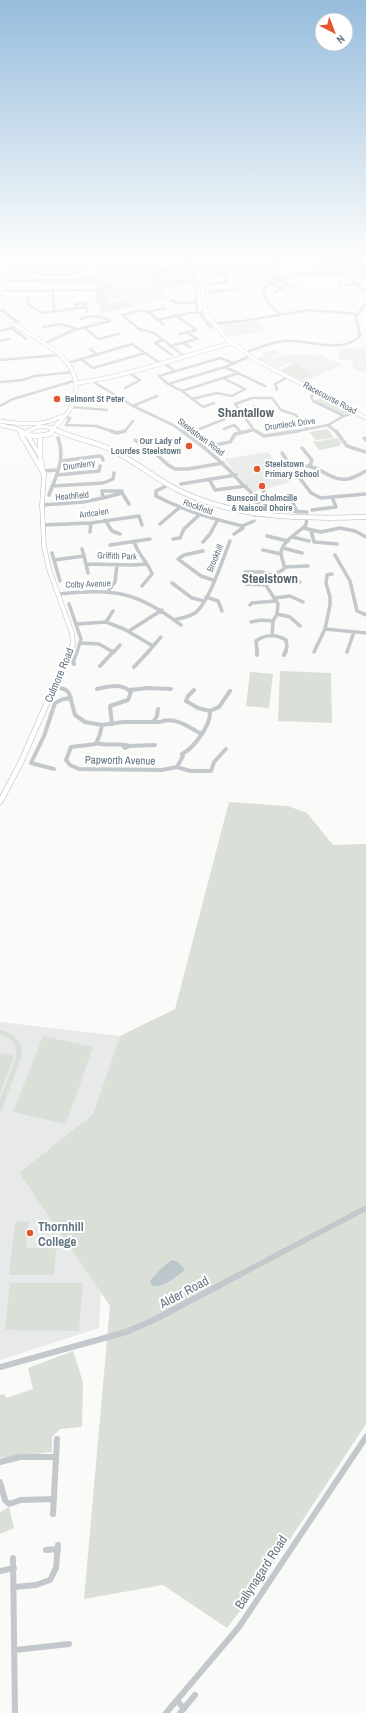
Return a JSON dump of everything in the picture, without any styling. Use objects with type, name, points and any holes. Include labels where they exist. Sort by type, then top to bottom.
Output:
[{"type":"highway","points":[[35,337],[68,363],[74,372],[77,383],[71,409],[65,418],[53,428],[50,434]]},
{"type":"highway","points":[[0,424],[40,425],[55,420],[71,409]]},
{"type":"highway","points":[[27,435],[29,430],[45,426],[65,418]]},
{"type":"highway","points":[[0,424],[36,428]]},
{"type":"highway","points":[[0,424],[18,429],[27,435],[40,436],[50,434],[71,436]]},
{"type":"highway","points":[[0,424],[23,435],[43,472]]},
{"type":"highway","points":[[45,426],[110,449],[168,485],[200,500],[240,511],[267,516],[290,518],[307,516],[366,517]]},
{"type":"main road","name":"Racecourse Road","points":[[225,337],[250,356],[366,418]]},
{"type":"main road","points":[[77,383],[91,381],[161,363],[231,343]]},
{"type":"main road","name":"Culmore Road","points":[[27,435],[40,456]]},
{"type":"main road","name":"Culmore Road","points":[[0,802],[20,764],[73,644],[72,633],[49,569],[44,546],[42,505],[43,472],[39,444],[40,436]]},
{"type":"street","points":[[44,344],[60,337]]},
{"type":"street","points":[[95,337],[98,339],[107,337]]},
{"type":"street","points":[[159,337],[184,356]]},
{"type":"street","points":[[170,346],[196,339],[194,337]]},
{"type":"street","points":[[245,353],[274,343],[288,341],[304,341],[336,345],[350,343],[359,337]]},
{"type":"street","points":[[0,341],[9,340]]},
{"type":"street","points":[[163,340],[155,343],[172,355]]},
{"type":"street","points":[[184,343],[190,347]]},
{"type":"street","points":[[68,363],[132,344],[175,371]]},
{"type":"street","points":[[90,349],[98,354]]},
{"type":"street","points":[[82,360],[93,368],[145,353]]},
{"type":"street","points":[[0,360],[51,357],[59,355]]},
{"type":"street","points":[[168,384],[226,367],[250,356]]},
{"type":"street","points":[[214,403],[203,406],[182,391],[168,384],[159,376],[220,358],[233,363]]},
{"type":"street","points":[[226,367],[265,386]]},
{"type":"street","points":[[126,371],[140,380],[123,387],[129,390]]},
{"type":"street","points":[[0,382],[23,380],[34,376],[74,372]]},
{"type":"street","points":[[182,391],[224,379],[238,373]]},
{"type":"street","points":[[277,390],[275,384],[288,377]]},
{"type":"street","points":[[192,399],[211,393],[232,396],[245,389],[224,379]]},
{"type":"street","name":"Steelstown Road","points":[[91,381],[133,406],[168,422],[187,434],[205,447],[236,475],[256,500]]},
{"type":"street","points":[[0,406],[11,400],[57,387],[66,382],[77,383]]},
{"type":"street","points":[[318,392],[311,396],[312,401],[344,416]]},
{"type":"street","points":[[133,406],[157,396]]},
{"type":"street","points":[[254,430],[235,406],[237,402],[269,397],[281,410],[296,415],[307,429]]},
{"type":"street","points":[[240,412],[257,410],[254,406]]},
{"type":"street","points":[[71,409],[107,410]]},
{"type":"street","name":"Drumleck Drive","points":[[205,447],[230,442],[233,435],[241,432],[254,430],[260,435],[269,436],[328,425],[344,416],[357,412]]},
{"type":"street","points":[[244,418],[270,415]]},
{"type":"street","points":[[65,418],[66,425],[96,426],[116,433],[125,431],[133,421]]},
{"type":"street","points":[[187,434],[224,421]]},
{"type":"street","points":[[328,425],[334,429],[347,446],[366,452]]},
{"type":"street","points":[[224,429],[234,426],[241,432]]},
{"type":"street","points":[[49,495],[61,461],[62,449],[58,438]]},
{"type":"street","points":[[135,440],[140,445],[154,451],[159,459],[177,469],[223,463]]},
{"type":"street","points":[[302,448],[312,460],[310,465]]},
{"type":"street","points":[[282,453],[290,465],[297,467],[302,465],[316,466],[330,477],[338,479],[348,479],[366,472]]},
{"type":"street","points":[[61,461],[99,456],[102,457],[103,460]]},
{"type":"street","name":"Drumlerry","points":[[57,475],[99,471],[100,466]]},
{"type":"street","points":[[297,467],[295,472],[314,496],[321,498],[366,494]]},
{"type":"street","points":[[43,472],[58,470]]},
{"type":"street","points":[[52,486],[104,483],[113,480],[114,474]]},
{"type":"street","points":[[181,484],[236,475]]},
{"type":"street","points":[[209,479],[215,490],[246,486]]},
{"type":"street","name":"Rockfield","points":[[168,485],[156,491],[156,496],[179,508],[199,515],[217,521],[242,526]]},
{"type":"street","name":"Heathfield","points":[[103,499],[102,492],[121,490],[122,493]]},
{"type":"street","points":[[263,491],[272,500],[273,510],[297,512],[307,516],[303,528],[288,541],[283,548],[281,554],[285,567]]},
{"type":"street","points":[[122,493],[129,504]]},
{"type":"street","name":"Heathfield","points":[[42,505],[83,502],[103,499],[122,493]]},
{"type":"street","points":[[233,496],[246,499],[272,500]]},
{"type":"street","points":[[312,510],[336,507],[332,497]]},
{"type":"street","points":[[255,514],[256,500]]},
{"type":"street","points":[[292,501],[297,512]]},
{"type":"street","points":[[160,524],[179,508]]},
{"type":"street","points":[[173,539],[180,538],[184,529],[199,515]]},
{"type":"street","name":"Ardcaien","points":[[43,525],[91,523],[141,516],[142,526]]},
{"type":"street","points":[[105,520],[111,531],[115,534],[120,534]]},
{"type":"street","points":[[234,534],[243,528],[242,526],[254,520]]},
{"type":"street","points":[[203,542],[210,534],[217,521]]},
{"type":"street","points":[[90,532],[91,523]]},
{"type":"street","points":[[303,528],[311,531],[327,532],[340,528],[354,531],[366,537]]},
{"type":"street","points":[[311,531],[314,542],[336,544]]},
{"type":"street","points":[[268,536],[288,541]]},
{"type":"street","points":[[292,538],[309,541]]},
{"type":"street","name":"Griffith Park","points":[[110,545],[150,539]]},
{"type":"street","name":"Griffith Park","points":[[134,541],[138,554],[147,564],[152,574],[142,586]]},
{"type":"street","name":"Brookhill","points":[[174,620],[196,612],[205,599],[230,541]]},
{"type":"street","points":[[283,548],[302,553]]},
{"type":"street","name":"Griffith Park","points":[[82,549],[88,573]]},
{"type":"street","points":[[263,550],[281,554]]},
{"type":"street","name":"Brookhill","points":[[203,551],[184,555],[178,559],[201,576],[213,580]]},
{"type":"street","points":[[52,553],[60,581]]},
{"type":"street","points":[[336,555],[348,572],[355,592],[357,611],[366,615]]},
{"type":"street","name":"Griffith Park","points":[[54,560],[84,556]]},
{"type":"street","name":"Griffith Park","points":[[86,564],[108,563],[126,566],[147,564]]},
{"type":"street","points":[[109,590],[115,582],[117,565]]},
{"type":"street","points":[[285,567],[308,566]]},
{"type":"street","points":[[266,584],[268,580],[283,571],[285,567]]},
{"type":"street","points":[[245,572],[267,573],[274,576]]},
{"type":"street","points":[[314,652],[325,629],[330,607],[330,599],[325,579],[326,575],[332,574]]},
{"type":"street","points":[[268,580],[278,583],[300,582]]},
{"type":"street","points":[[172,582],[192,598],[218,601],[222,611]]},
{"type":"street","points":[[246,584],[266,584]]},
{"type":"street","points":[[266,584],[278,604],[277,614],[273,621],[272,636]]},
{"type":"street","name":"Colby Avenue","points":[[58,594],[109,590],[141,599],[162,610],[181,625]]},
{"type":"street","points":[[250,604],[290,596],[303,602]]},
{"type":"street","points":[[69,604],[81,636],[80,643],[72,662],[74,664]]},
{"type":"street","points":[[129,631],[162,610]]},
{"type":"street","points":[[106,622],[112,611]]},
{"type":"street","points":[[277,614],[290,616],[297,620],[300,626]]},
{"type":"street","points":[[251,622],[261,620],[273,621]]},
{"type":"street","points":[[77,624],[106,622],[129,631],[153,646]]},
{"type":"street","points":[[325,629],[366,633]]},
{"type":"street","points":[[347,652],[354,632]]},
{"type":"street","points":[[257,655],[256,641],[263,637],[272,636],[286,640],[287,647],[284,655]]},
{"type":"street","points":[[134,667],[161,637]]},
{"type":"street","points":[[80,643],[99,644],[113,652]]},
{"type":"street","points":[[100,666],[120,645]]},
{"type":"street","points":[[54,686],[66,690],[71,698],[75,715],[89,723],[102,725],[118,724],[123,726],[153,722],[165,724],[170,722],[181,724],[201,734]]},
{"type":"street","points":[[97,689],[109,686],[120,686],[130,690],[147,688],[171,689]]},
{"type":"street","points":[[112,724],[110,706],[128,700],[131,695],[130,690]]},
{"type":"street","points":[[194,690],[188,696],[186,701],[198,708],[210,711],[219,707],[230,691]]},
{"type":"street","points":[[54,769],[32,764],[31,762],[42,740],[55,704],[63,699],[71,698]]},
{"type":"street","points":[[153,722],[157,716],[158,709]]},
{"type":"street","points":[[210,711],[211,714],[209,723],[177,767],[190,771],[211,771],[214,768],[214,762],[226,749]]},
{"type":"street","name":"Papworth Avenue","points":[[102,725],[100,738],[97,743],[88,747],[71,747],[66,760],[74,768],[170,769],[177,767]]},
{"type":"street","name":"Papworth Avenue","points":[[97,743],[108,746],[122,745],[125,748],[130,746],[155,745]]},
{"type":"street","points":[[48,768],[51,763]]},
{"type":"street","name":"Alder Road","points":[[0,1367],[126,1332],[154,1320],[366,1208]]},
{"type":"street","name":"Ballynagard Road","points":[[166,1713],[240,1627],[313,1514],[366,1436]]},
{"type":"street","points":[[53,1514],[57,1439]]},
{"type":"street","points":[[0,1462],[20,1457],[56,1457]]},
{"type":"street","points":[[0,1482],[5,1500],[9,1504],[21,1500],[54,1499]]},
{"type":"street","points":[[14,1587],[40,1585],[53,1578],[57,1572],[58,1547],[46,1550]]},
{"type":"street","points":[[13,1558],[15,1713]]},
{"type":"street","points":[[0,1571],[14,1568]]},
{"type":"street","points":[[15,1650],[69,1644]]},
{"type":"street","points":[[176,1700],[182,1711],[195,1695]]},
{"type":"shaded area","points":[[366,348],[366,371],[357,371],[353,368],[352,359],[340,360],[338,350]]},
{"type":"shaded area","points":[[276,350],[279,354],[270,356],[273,358],[287,355],[310,354],[315,356],[319,354],[342,365],[303,382],[279,370],[294,363],[293,362],[277,368],[257,358],[264,356],[262,353]]},
{"type":"shaded area","points":[[295,364],[314,374],[301,379],[282,370]]},
{"type":"shaded area","points":[[325,397],[352,413],[341,414],[314,401]]},
{"type":"shaded area","points":[[328,429],[334,438],[316,440],[309,432]]},
{"type":"shaded area","points":[[338,438],[341,442],[340,446],[319,450],[313,442]]},
{"type":"shaded area","name":"Steelstown Primary School","points":[[266,452],[269,453],[291,482],[252,492],[224,459]]},
{"type":"shaded area","points":[[280,671],[331,673],[332,723],[278,721]]},
{"type":"shaded area","points":[[250,672],[273,674],[269,708],[246,706]]},
{"type":"shaded area","points":[[229,802],[288,806],[307,813],[333,845],[366,844],[366,1424],[260,1585],[227,1628],[163,1585],[84,1599],[110,1306],[19,1173],[93,1114],[120,1036],[175,1009]]},
{"type":"shaded area","name":"Thornhill College","points":[[0,1022],[120,1036],[93,1114],[19,1173],[101,1293],[99,1328],[0,1360]]},
{"type":"shaded area","points":[[0,1030],[14,1036],[20,1044],[22,1053],[0,1114],[0,1099],[16,1058],[16,1049],[11,1040],[0,1034]]},
{"type":"shaded area","points":[[43,1036],[93,1047],[66,1124],[13,1112]]},
{"type":"shaded area","points":[[0,1053],[14,1056],[0,1094]]},
{"type":"shaded area","points":[[29,1221],[26,1248],[56,1248],[54,1275],[9,1275],[15,1222]]},
{"type":"shaded area","points":[[173,1260],[179,1263],[185,1270],[162,1285],[153,1286],[150,1282],[153,1277],[164,1266]]},
{"type":"shaded area","points":[[10,1283],[83,1283],[79,1331],[5,1330]]},
{"type":"shaded area","points":[[73,1351],[83,1382],[82,1427],[60,1429],[52,1437],[52,1452],[0,1458],[0,1395],[4,1394],[6,1398],[33,1389],[28,1368]]},
{"type":"shaded area","points":[[9,1507],[14,1528],[0,1534],[0,1512]]},
{"type":"place","name":"Belmont St Peter","points":[[57,399]]},
{"type":"place","name":"Our Lady of Lourdes Steelstown","points":[[189,446]]},
{"type":"place","name":"Steelstown Primary School","points":[[257,469]]},
{"type":"place","name":"Bunscoil Cholmcille & Naíscoil Dhoire","points":[[262,486]]},
{"type":"place","name":"Thornhill College","points":[[30,1233]]},
{"type":"district","name":"Shantallow","points":[[246,412]]},
{"type":"district","name":"Steelstown","points":[[270,578]]}]
